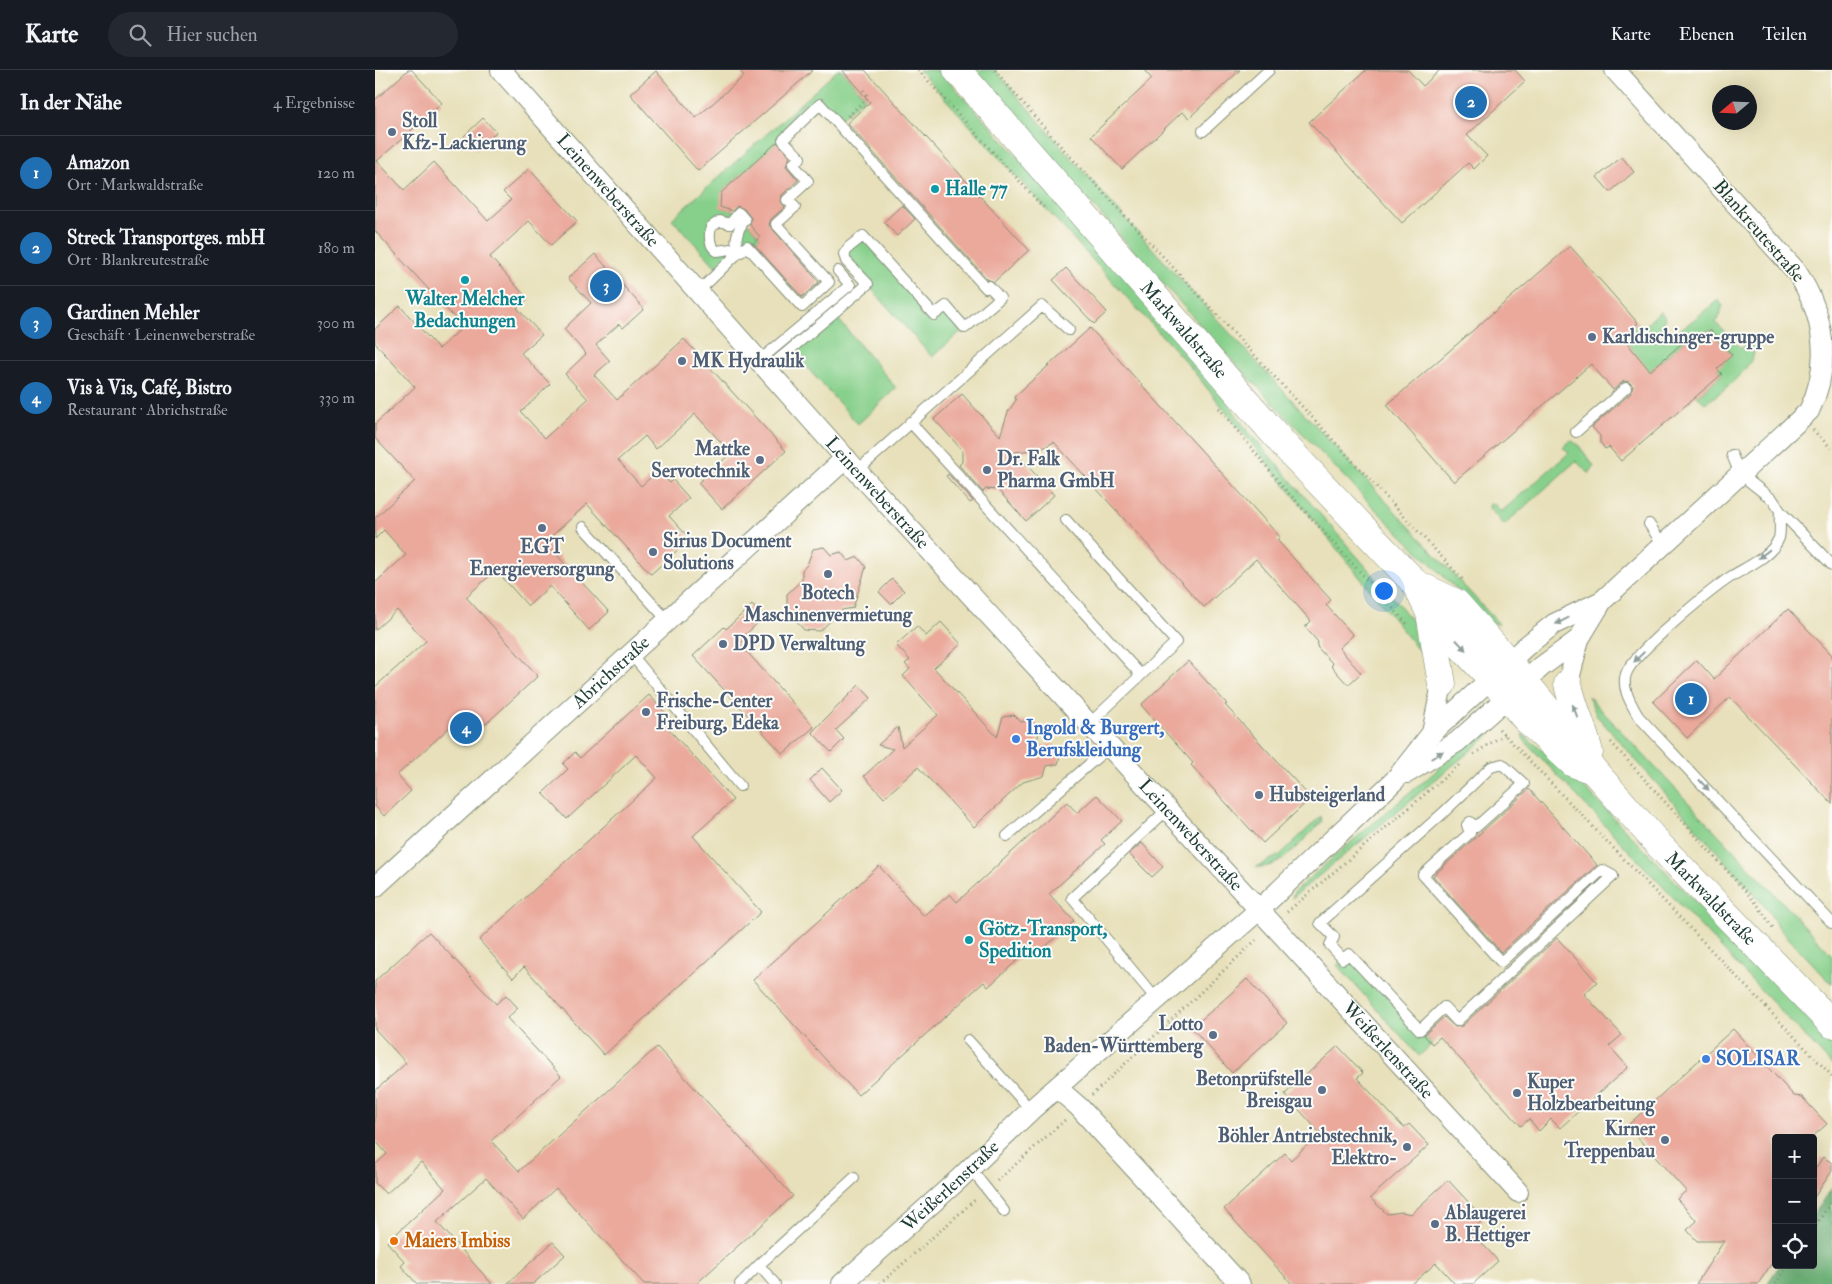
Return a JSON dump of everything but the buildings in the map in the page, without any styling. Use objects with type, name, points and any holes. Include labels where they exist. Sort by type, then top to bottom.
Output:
[{"type":"main road","name":"Markwaldstraße","points":[[957,70],[1286,447],[1416,584],[1456,603],[1510,695]]},
{"type":"main road","name":"Markwaldstraße","points":[[1416,584],[1420,620],[1510,695],[1569,736],[1593,770],[1660,846],[1832,1024]]},
{"type":"main road","points":[[1420,620],[1442,684]]},
{"type":"main road","points":[[1568,684],[1573,708],[1584,732],[1593,770]]},
{"type":"street","name":"Leinenweberstraße","points":[[501,70],[852,464],[1260,909]]},
{"type":"street","name":"Blankreutestraße","points":[[1568,684],[1579,639],[1603,601],[1802,418],[1827,383],[1827,350],[1821,319],[1809,291],[1786,259],[1745,223],[1615,70]]},
{"type":"street","name":"Abrichstraße","points":[[375,887],[668,621],[852,464]]},
{"type":"street","name":"Blankreutestraße","points":[[1510,695],[1525,647],[1554,624],[1603,601]]},
{"type":"street","name":"Blankreutestraße","points":[[1510,695],[1579,639]]},
{"type":"street","points":[[1433,732],[1442,684]]},
{"type":"street","name":"Weißerlenstraße","points":[[1395,780],[1457,742],[1510,695]]},
{"type":"street","name":"Weißerlenstraße","points":[[842,1284],[1031,1110],[1260,909],[1395,780],[1433,732],[1510,695]]},
{"type":"street","name":"Weißerlenstraße","points":[[1260,909],[1518,1192]]},
{"type":"street","points":[[1057,1088],[1079,1107],[1240,1284]]},
{"type":"lane","points":[[1203,131],[1269,70]]},
{"type":"lane","points":[[698,292],[736,255],[731,249],[717,251],[714,249],[710,237],[711,227],[720,221],[730,224],[739,213],[745,220],[739,227],[735,244],[738,251],[741,252],[747,246],[802,307],[829,282],[776,224],[795,207],[787,200],[808,181],[793,164],[799,158],[783,140],[820,104],[986,288],[989,286],[1000,298],[965,328],[946,306],[934,315],[863,236],[849,247],[844,254],[846,261],[867,284],[763,364]]},
{"type":"lane","points":[[838,271],[857,293]]},
{"type":"lane","points":[[763,364],[850,285]]},
{"type":"lane","points":[[852,464],[910,422],[1042,306],[1069,330]]},
{"type":"lane","points":[[1576,432],[1626,388]]},
{"type":"lane","points":[[910,422],[1141,675]]},
{"type":"lane","points":[[1732,455],[1740,474],[1773,500],[1779,511],[1832,565]]},
{"type":"lane","points":[[1779,511],[1779,538],[1769,551],[1723,582],[1660,635],[1631,664],[1625,674],[1625,687],[1638,716],[1832,923]]},
{"type":"lane","points":[[1066,520],[1176,642],[1089,724]]},
{"type":"lane","points":[[1649,524],[1663,545]]},
{"type":"lane","points":[[583,527],[668,621]]},
{"type":"lane","points":[[631,654],[740,786]]},
{"type":"lane","points":[[1007,836],[1109,746]]},
{"type":"lane","points":[[1502,764],[1524,784],[1477,827],[1470,822],[1467,825],[1470,833],[1423,875],[1501,962],[1602,870],[1613,876],[1457,1021],[1444,1007],[1419,1030],[1349,954],[1343,959],[1330,944],[1334,937],[1320,923],[1443,813],[1491,767],[1502,764]]},
{"type":"lane","points":[[1157,1000],[1072,898],[1169,808]]},
{"type":"lane","points":[[968,1040],[1031,1110]]},
{"type":"lane","points":[[970,1168],[1004,1211]]},
{"type":"lane","points":[[740,1284],[854,1178]]},
{"type":"lane","points":[[759,1265],[775,1284]]},
{"type":"path","points":[[918,70],[1050,214]]},
{"type":"path","points":[[995,70],[1067,154],[1464,582]]},
{"type":"path","points":[[838,125],[869,97],[863,90]]},
{"type":"path","points":[[1217,406],[1283,486],[1420,620]]},
{"type":"path","points":[[1802,418],[1832,450]]},
{"type":"path","points":[[1485,719],[1510,695]]},
{"type":"path","points":[[1469,758],[1510,695]]},
{"type":"path","points":[[1510,695],[1832,1076]]},
{"type":"path","points":[[1609,739],[1757,904],[1777,933]]},
{"type":"path","points":[[880,1284],[1079,1107],[1273,924],[1462,762]]},
{"type":"path","points":[[1816,1224],[1832,1201]]},
{"type":"path","points":[[1776,1284],[1786,1269]]},
{"type":"green space","points":[[838,70],[842,70],[865,97],[836,123],[820,104],[722,192],[721,207],[739,213],[730,224],[715,223],[711,243],[736,255],[720,271],[672,219]]},
{"type":"green space","points":[[919,70],[939,70],[1188,344],[1246,429],[1402,608],[1426,640],[1425,658],[1186,362]]},
{"type":"green space","points":[[971,70],[995,70],[1118,211],[1499,624],[1491,623],[1377,511],[1229,357]]},
{"type":"green space","points":[[745,220],[760,237],[741,252],[738,240]]},
{"type":"green space","points":[[863,236],[934,315],[946,306],[965,328],[932,357],[848,262],[845,251]]},
{"type":"green space","points":[[1718,300],[1723,306],[1716,323],[1741,348],[1751,337],[1754,353],[1747,367],[1726,388],[1705,403],[1697,396],[1722,374],[1712,364],[1732,355],[1710,330],[1697,341],[1701,346],[1698,349],[1689,337],[1635,384],[1639,358],[1622,337],[1638,323],[1643,328],[1660,311],[1665,317],[1659,338],[1666,337],[1690,323]]},
{"type":"green space","points":[[833,313],[896,388],[858,424],[791,350]]},
{"type":"green space","points":[[1571,440],[1579,446],[1594,466],[1589,474],[1576,461],[1504,525],[1489,508],[1490,504],[1493,503],[1501,512],[1569,453],[1563,447]]},
{"type":"green space","points":[[1588,696],[1832,955],[1832,984],[1780,929],[1764,905],[1597,716]]},
{"type":"green space","points":[[1493,731],[1292,898],[1294,892],[1311,877],[1451,758],[1467,745]]},
{"type":"green space","points":[[1522,734],[1566,769],[1832,1042],[1832,1065],[1524,740]]},
{"type":"green space","points":[[1321,816],[1322,822],[1292,852],[1266,867],[1256,867],[1280,855]]},
{"type":"green space","points":[[1349,954],[1432,1044],[1419,1056],[1337,965]]},
{"type":"green space","points":[[1832,1188],[1832,1284],[1767,1284],[1777,1269],[1817,1269],[1817,1210]]},
{"type":"place","name":"Streck Transportges. mbH","points":[[1471,102]]},
{"type":"place","name":"Stoll Kfz-Lackierung","points":[[392,132]]},
{"type":"place","name":"Halle 77","points":[[935,189]]},
{"type":"place","name":"Walter Melcher Bedachungen","points":[[465,280]]},
{"type":"place","name":"Gardinen Mehler","points":[[606,286]]},
{"type":"place","name":"Karldischinger-gruppe","points":[[1592,337]]},
{"type":"place","name":"MK Hydraulik","points":[[682,361]]},
{"type":"place","name":"Mattke Servotechnik","points":[[760,460]]},
{"type":"place","name":"Dr. Falk Pharma GmbH","points":[[987,470]]},
{"type":"place","name":"EGT Energieversorgung","points":[[542,528]]},
{"type":"place","name":"Sirius Document Solutions","points":[[653,552]]},
{"type":"place","name":"Botech Maschinenvermietung","points":[[828,574]]},
{"type":"place","name":"DPD Verwaltung","points":[[723,644]]},
{"type":"place","name":"Amazon","points":[[1691,699]]},
{"type":"place","name":"Frische-Center Freiburg, Edeka","points":[[646,712]]},
{"type":"place","name":"Vis à Vis, Café, Bistro","points":[[466,728]]},
{"type":"place","name":"Ingold & Burgert, Berufskleidung","points":[[1016,739]]},
{"type":"place","name":"Hubsteigerland","points":[[1259,795]]},
{"type":"place","name":"Götz-Transport, Spedition","points":[[969,940]]},
{"type":"place","name":"Lotto Baden-Württemberg","points":[[1213,1035]]},
{"type":"place","name":"SOLISAR","points":[[1706,1059]]},
{"type":"place","name":"Betonprüfstelle Breisgau","points":[[1322,1090]]},
{"type":"place","name":"Kuper Holzbearbeitung","points":[[1517,1093]]},
{"type":"place","name":"Kirner Treppenbau","points":[[1665,1140]]},
{"type":"place","name":"Böhler Antriebstechnik, Elektro-","points":[[1407,1147]]},
{"type":"place","name":"Ablaugerei B. Hettiger","points":[[1435,1224]]},
{"type":"place","name":"Maiers Imbiss","points":[[394,1241]]}]
